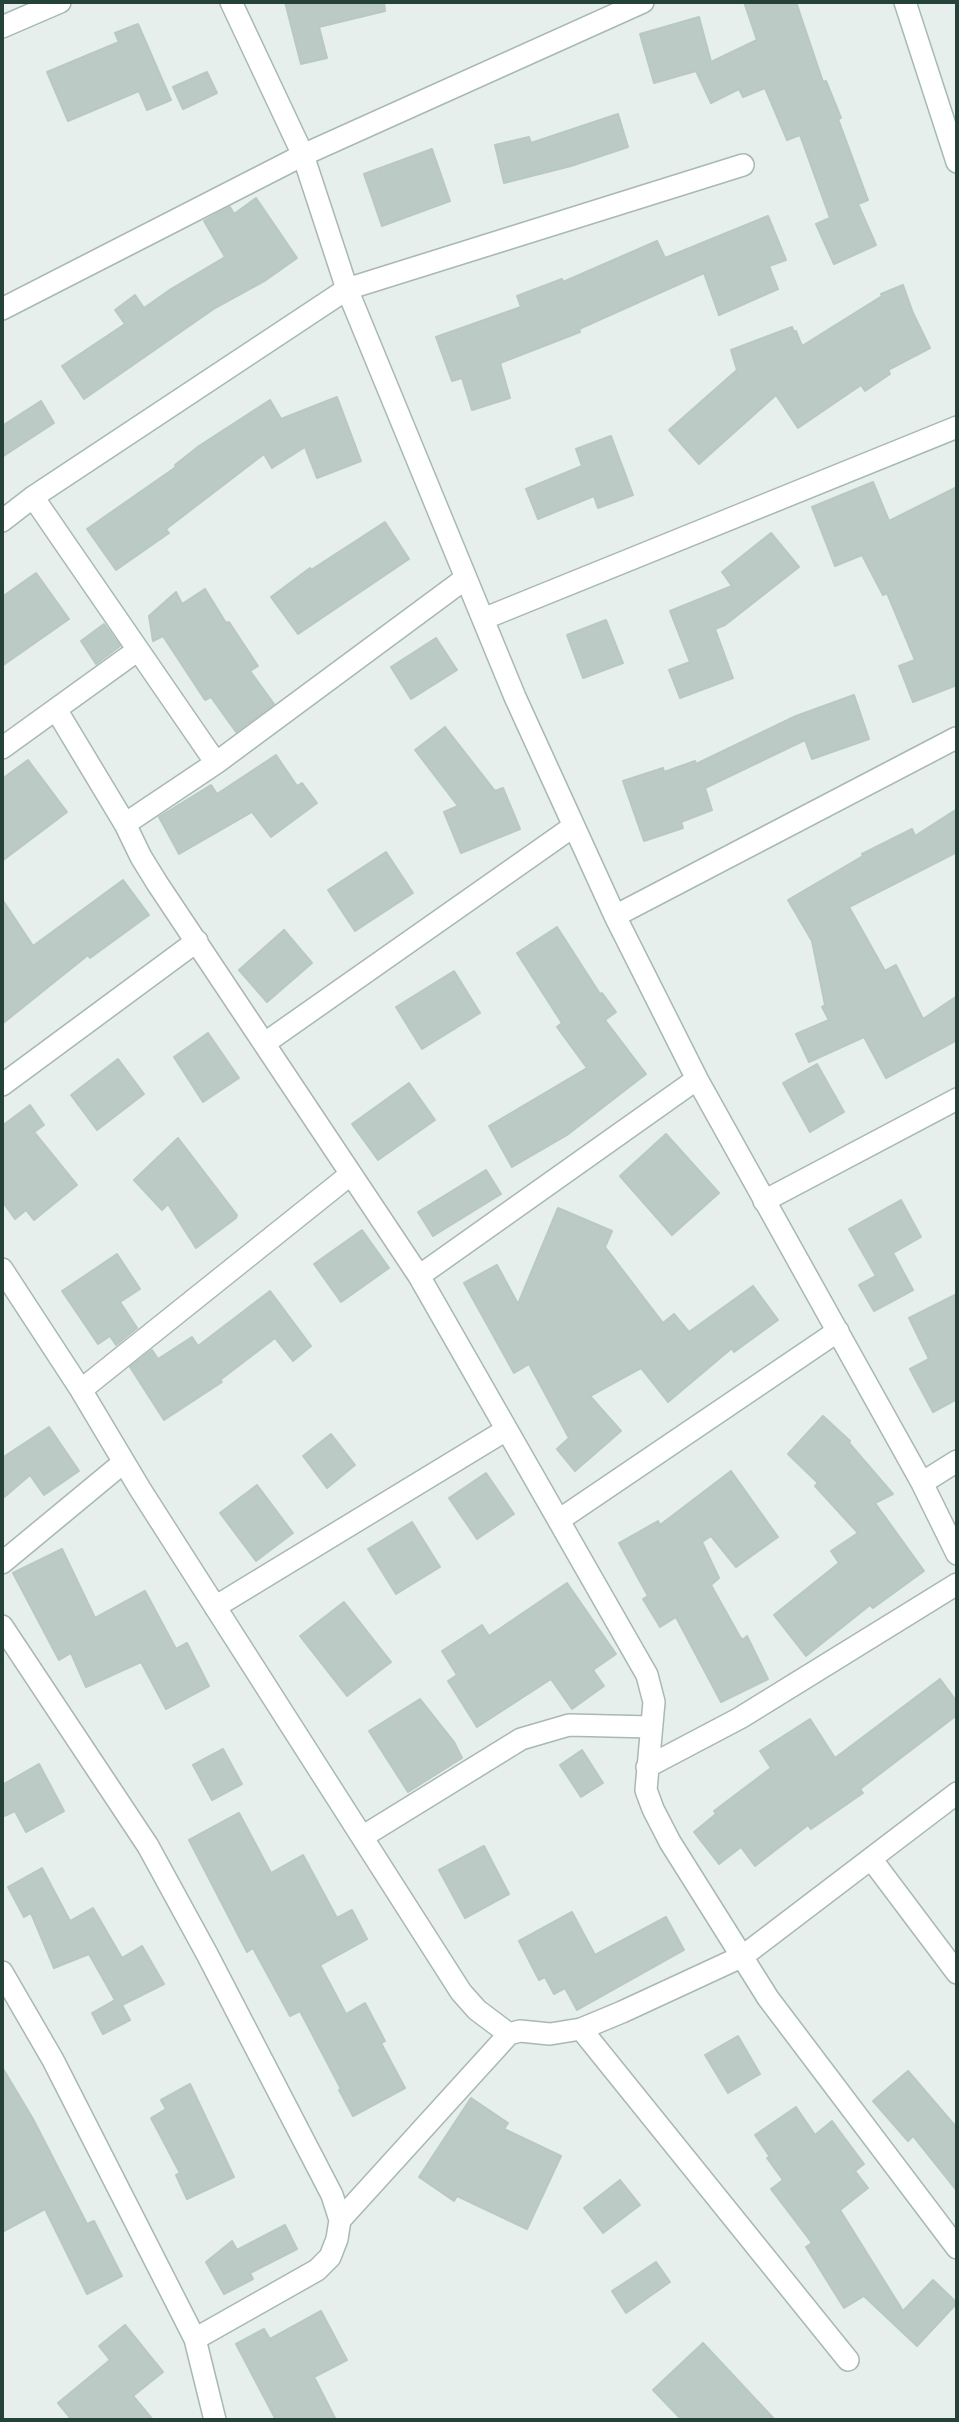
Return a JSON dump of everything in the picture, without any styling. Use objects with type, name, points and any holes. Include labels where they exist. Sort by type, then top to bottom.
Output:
[{"type":"street","points":[[2,27],[60,2]]},
{"type":"street","points":[[231,2],[303,155],[347,289],[515,697],[615,916],[697,1079],[922,1483],[957,1554]]},
{"type":"street","points":[[2,309],[303,155],[643,2]]},
{"type":"street","points":[[905,2],[957,162]]},
{"type":"street","points":[[2,521],[33,497],[347,289],[743,164]]},
{"type":"street","points":[[483,619],[957,427]]},
{"type":"street","points":[[33,497],[216,763]]},
{"type":"street","points":[[125,824],[216,763],[466,578]]},
{"type":"street","points":[[2,748],[138,650]]},
{"type":"street","points":[[57,710],[125,824],[141,857],[419,1276],[647,1675],[654,1702],[646,1790],[670,1842],[789,2027],[957,2248]]},
{"type":"street","points":[[615,916],[956,738]]},
{"type":"street","points":[[265,1043],[574,826]]},
{"type":"street","points":[[2,1085],[197,941]]},
{"type":"street","points":[[419,1276],[697,1079]]},
{"type":"street","points":[[764,1201],[957,1099]]},
{"type":"street","points":[[81,1390],[351,1174]]},
{"type":"street","points":[[2,1269],[461,1992],[477,2010],[509,2034]]},
{"type":"street","points":[[559,1520],[838,1331]]},
{"type":"street","points":[[215,1607],[506,1430]]},
{"type":"street","points":[[922,1483],[957,1461]]},
{"type":"street","points":[[2,1563],[124,1462]]},
{"type":"street","points":[[648,1767],[762,1705],[957,1584]]},
{"type":"street","points":[[2,1626],[148,1846],[332,2195],[340,2220],[330,2257],[317,2270],[195,2339]]},
{"type":"street","points":[[362,1837],[522,1739],[569,1725],[651,1727]]},
{"type":"street","points":[[340,2220],[509,2034],[520,2031],[550,2034],[581,2029],[743,1956],[957,1793]]},
{"type":"street","points":[[872,1860],[957,1973]]},
{"type":"street","points":[[2,1972],[53,2060],[195,2339],[215,2420]]},
{"type":"street","points":[[581,2029],[848,2360]]},
{"type":"building","points":[[285,2],[384,2],[385,11],[319,27],[327,58],[301,64]]},
{"type":"building","points":[[744,2],[796,2],[823,82],[826,81],[841,118],[838,119],[868,200],[858,204],[876,245],[834,264],[816,224],[830,218],[800,135],[787,140],[765,88],[743,97],[739,89],[711,103],[696,71],[654,83],[640,34],[699,17],[711,62],[757,40]]},
{"type":"building","points":[[138,24],[171,100],[147,110],[139,91],[68,121],[47,72],[119,42],[115,33]]},
{"type":"building","points":[[207,72],[217,93],[183,109],[173,87]]},
{"type":"building","points":[[618,114],[628,147],[571,166],[504,183],[495,145],[529,137],[531,143]]},
{"type":"building","points":[[432,149],[450,201],[382,226],[364,174]]},
{"type":"building","points":[[256,198],[297,258],[266,280],[215,308],[84,399],[62,366],[125,324],[115,310],[135,295],[144,308],[225,257],[204,221],[230,207],[234,214]]},
{"type":"building","points":[[768,216],[786,260],[769,266],[778,289],[719,315],[704,273],[579,329],[580,332],[500,363],[510,398],[472,410],[462,378],[452,381],[436,337],[521,307],[517,296],[562,279],[563,282],[657,241],[665,258]]},
{"type":"building","points":[[903,285],[930,348],[888,370],[890,374],[865,391],[861,385],[798,428],[776,395],[699,464],[669,430],[737,370],[731,350],[792,327],[802,346],[882,296],[881,294]]},
{"type":"building","points":[[337,397],[361,461],[317,478],[305,447],[272,468],[264,454],[166,529],[169,533],[116,570],[87,529],[176,467],[175,465],[199,446],[270,400],[281,419]]},
{"type":"building","points":[[41,401],[54,423],[2,457],[2,426]]},
{"type":"building","points":[[611,436],[633,495],[598,508],[594,496],[538,519],[526,489],[582,466],[576,449]]},
{"type":"building","points":[[873,482],[889,521],[957,487],[957,685],[913,702],[899,666],[915,660],[887,593],[883,595],[862,555],[835,566],[812,507]]},
{"type":"building","points":[[385,522],[409,559],[298,634],[271,597],[310,568],[311,570]]},
{"type":"building","points":[[771,533],[799,567],[725,625],[715,629],[733,678],[680,698],[669,670],[690,662],[670,611],[732,586],[722,572]]},
{"type":"building","points":[[36,573],[69,619],[2,666],[2,597]]},
{"type":"building","points":[[205,589],[258,666],[250,671],[274,704],[236,732],[211,697],[205,700],[163,636],[153,641],[149,616],[176,592],[182,604]]},
{"type":"building","points":[[606,620],[623,663],[583,678],[567,635]]},
{"type":"building","points":[[104,624],[120,646],[96,664],[81,641]]},
{"type":"building","points":[[436,638],[457,670],[411,699],[391,667]]},
{"type":"building","points":[[854,695],[869,739],[812,759],[805,740],[705,788],[712,810],[681,822],[683,828],[644,841],[623,781],[663,768],[664,772],[695,761],[696,764],[796,716]]},
{"type":"building","points":[[445,727],[495,791],[503,788],[520,829],[461,853],[444,812],[458,806],[415,750]]},
{"type":"building","points":[[276,755],[297,786],[302,783],[317,803],[271,837],[252,812],[179,854],[159,817],[211,785],[217,794]]},
{"type":"building","points":[[28,760],[67,812],[2,861],[2,779]]},
{"type":"building","points":[[957,809],[957,852],[849,907],[885,971],[896,965],[923,1019],[957,996],[957,1040],[886,1078],[864,1037],[809,1062],[796,1034],[829,1020],[822,1007],[825,1005],[812,941],[788,900],[863,856],[862,854],[912,829],[915,836]]},
{"type":"building","points":[[386,852],[413,893],[355,931],[328,890]]},
{"type":"building","points":[[123,880],[149,915],[90,958],[88,955],[2,1024],[2,899],[33,946]]},
{"type":"building","points":[[557,927],[600,994],[602,993],[616,1012],[605,1020],[646,1074],[567,1135],[512,1167],[489,1126],[587,1068],[557,1027],[562,1023],[517,953]]},
{"type":"building","points":[[284,930],[312,963],[267,1002],[239,970]]},
{"type":"building","points":[[454,971],[480,1013],[422,1049],[396,1007]]},
{"type":"building","points":[[208,1033],[239,1078],[203,1102],[174,1057]]},
{"type":"building","points":[[118,1059],[144,1094],[97,1130],[71,1095]]},
{"type":"building","points":[[817,1064],[844,1112],[810,1132],[783,1083]]},
{"type":"building","points":[[409,1083],[435,1120],[378,1160],[352,1124]]},
{"type":"building","points":[[30,1105],[44,1125],[34,1132],[77,1185],[34,1220],[26,1210],[15,1219],[2,1201],[2,1126]]},
{"type":"building","points":[[666,1134],[719,1193],[672,1235],[620,1176]]},
{"type":"building","points":[[178,1138],[237,1215],[196,1248],[168,1204],[162,1210],[134,1180]]},
{"type":"building","points":[[486,1170],[501,1194],[433,1236],[418,1212]]},
{"type":"building","points":[[901,1200],[921,1237],[893,1253],[913,1290],[874,1311],[859,1285],[876,1276],[849,1229]]},
{"type":"building","points":[[558,1208],[612,1231],[605,1247],[663,1323],[674,1314],[689,1332],[753,1286],[778,1320],[734,1352],[732,1348],[668,1402],[641,1368],[590,1396],[621,1431],[575,1471],[557,1449],[569,1438],[529,1364],[514,1373],[464,1283],[497,1265],[518,1304]]},
{"type":"building","points":[[362,1230],[389,1268],[341,1302],[314,1264]]},
{"type":"building","points":[[117,1254],[140,1289],[120,1302],[137,1328],[116,1345],[110,1336],[98,1344],[62,1291]]},
{"type":"building","points":[[270,1291],[311,1346],[293,1361],[275,1338],[220,1380],[222,1382],[164,1420],[130,1367],[152,1350],[158,1359],[192,1337],[198,1346]]},
{"type":"building","points":[[957,1294],[957,1399],[933,1412],[910,1369],[929,1359],[909,1318]]},
{"type":"building","points":[[823,1416],[850,1441],[893,1494],[875,1503],[924,1571],[873,1608],[870,1605],[806,1656],[774,1615],[839,1563],[831,1551],[858,1533],[815,1486],[818,1483],[788,1454]]},
{"type":"building","points":[[49,1427],[79,1471],[44,1495],[30,1475],[2,1499],[2,1458]]},
{"type":"building","points":[[331,1434],[355,1465],[327,1488],[303,1456]]},
{"type":"building","points":[[731,1471],[778,1537],[736,1567],[711,1536],[702,1542],[719,1578],[711,1585],[740,1637],[743,1640],[747,1636],[768,1679],[721,1702],[676,1617],[660,1627],[643,1599],[648,1596],[619,1543],[658,1521],[660,1525]]},
{"type":"building","points":[[486,1473],[514,1514],[477,1539],[449,1498]]},
{"type":"building","points":[[257,1485],[293,1533],[256,1561],[220,1513]]},
{"type":"building","points":[[412,1522],[440,1567],[396,1594],[368,1549]]},
{"type":"building","points":[[62,1549],[95,1618],[145,1591],[176,1649],[187,1643],[209,1686],[166,1709],[141,1662],[86,1687],[71,1653],[59,1660],[13,1573]]},
{"type":"building","points":[[567,1583],[616,1654],[593,1670],[604,1686],[572,1709],[551,1679],[477,1727],[448,1681],[457,1675],[442,1651],[482,1625],[489,1636]]},
{"type":"building","points":[[344,1602],[391,1662],[347,1696],[300,1636]]},
{"type":"building","points":[[940,1679],[957,1702],[957,1715],[860,1789],[863,1793],[811,1829],[808,1825],[755,1866],[741,1847],[719,1864],[694,1832],[716,1814],[714,1811],[771,1768],[760,1751],[810,1719],[835,1758]]},
{"type":"building","points":[[420,1699],[454,1742],[462,1758],[408,1792],[369,1731]]},
{"type":"building","points":[[223,1749],[242,1784],[212,1800],[193,1765]]},
{"type":"building","points":[[582,1750],[603,1783],[581,1797],[560,1765]]},
{"type":"building","points":[[39,1764],[64,1811],[26,1832],[15,1811],[2,1817],[2,1785]]},
{"type":"building","points":[[239,1813],[271,1873],[303,1855],[337,1918],[352,1910],[367,1939],[320,1965],[346,2014],[365,2003],[385,2041],[381,2043],[405,2088],[353,2116],[300,2011],[290,2016],[253,1948],[247,1952],[189,1840]]},
{"type":"building","points":[[484,1846],[509,1894],[465,1918],[439,1870]]},
{"type":"building","points":[[42,1868],[70,1921],[93,1908],[122,1958],[142,1946],[164,1984],[122,2005],[130,2020],[103,2034],[92,2013],[115,2000],[89,1954],[54,1968],[31,1913],[24,1917],[8,1887]]},
{"type":"building","points":[[572,1912],[595,1955],[666,1917],[684,1950],[577,2010],[565,1988],[554,1994],[545,1977],[539,1980],[519,1941]]},
{"type":"building","points":[[738,2036],[760,2074],[728,2093],[705,2055]]},
{"type":"building","points":[[2,2067],[33,2119],[87,2224],[94,2221],[122,2276],[87,2294],[45,2209],[2,2232]]},
{"type":"building","points":[[908,2071],[957,2128],[957,2191],[913,2136],[908,2141],[873,2101]]},
{"type":"building","points":[[190,2084],[234,2177],[187,2199],[176,2175],[180,2173],[151,2118],[166,2109],[161,2100]]},
{"type":"building","points":[[471,2098],[508,2123],[504,2129],[561,2156],[527,2229],[457,2196],[454,2201],[419,2177]]},
{"type":"building","points":[[796,2107],[815,2135],[832,2121],[864,2164],[855,2171],[868,2188],[840,2210],[903,2311],[933,2280],[957,2303],[917,2346],[864,2296],[844,2308],[806,2247],[812,2243],[771,2189],[783,2180],[755,2135]]},
{"type":"building","points":[[620,2180],[640,2205],[603,2233],[584,2208]]},
{"type":"building","points":[[285,2225],[297,2249],[250,2273],[253,2279],[224,2294],[206,2262],[232,2241],[237,2250]]},
{"type":"building","points":[[656,2262],[670,2282],[626,2313],[612,2291]]},
{"type":"building","points":[[321,2311],[347,2360],[314,2377],[336,2420],[276,2420],[236,2344],[264,2329],[270,2339]]},
{"type":"building","points":[[125,2325],[163,2372],[133,2396],[153,2420],[72,2420],[58,2403],[110,2360],[99,2346]]},
{"type":"building","points":[[703,2343],[775,2420],[682,2420],[653,2390]]}]
